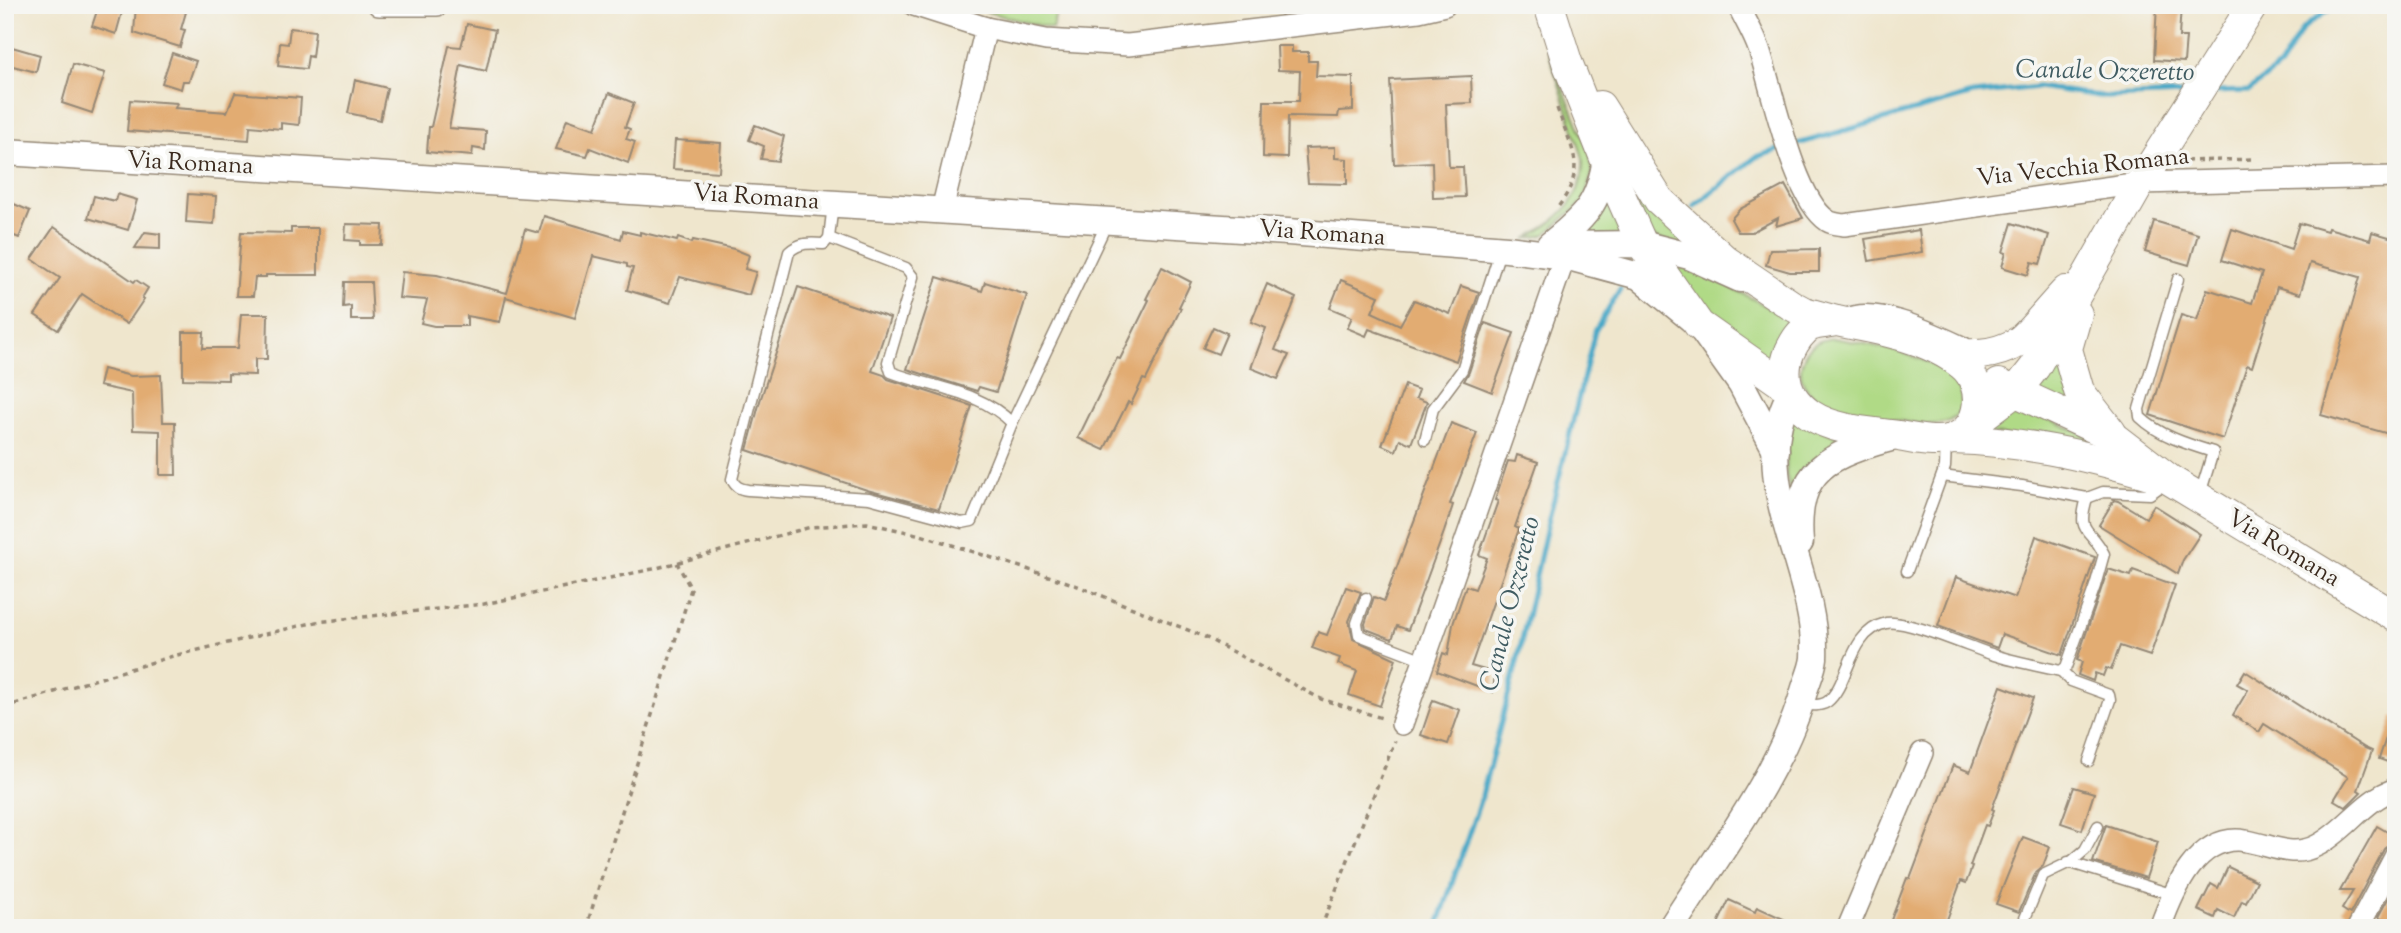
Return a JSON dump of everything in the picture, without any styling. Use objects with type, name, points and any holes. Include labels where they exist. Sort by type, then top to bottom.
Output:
[{"type":"main road","points":[[1549,5],[1567,62],[1642,244],[1699,325],[1788,391],[1799,405],[1814,416],[1842,427],[1921,440],[1957,434],[2061,450],[2170,480]]},
{"type":"main road","points":[[1957,434],[2015,391],[2035,367],[2140,183],[2253,5]]},
{"type":"main road","points":[[1563,46],[1659,200],[1726,261],[1769,292],[1804,312],[1904,337],[1944,352],[1970,356],[2015,391],[2138,441]]},
{"type":"main road","points":[[1981,362],[2019,342],[2048,309],[2092,267]]},
{"type":"main road","points":[[2092,267],[2067,349],[2079,391],[2138,441],[2170,480]]},
{"type":"main road","points":[[1788,391],[1784,374],[1796,339],[1811,326],[1836,321]]},
{"type":"main road","points":[[1957,434],[1979,404],[1981,362]]},
{"type":"main road","name":"Via Romana","points":[[2170,480],[2396,617]]},
{"type":"street","points":[[379,5],[437,5]]},
{"type":"street","points":[[914,5],[986,28],[1046,40],[1128,46],[1419,11],[1445,5]]},
{"type":"street","name":"Via Vecchia Romana","points":[[1738,5],[1758,47],[1794,165],[1819,213],[1830,223],[1860,223],[2140,183],[2396,177]]},
{"type":"street","points":[[942,210],[986,28]]},
{"type":"street","name":"Via Romana","points":[[5,152],[1109,220],[1558,251]]},
{"type":"street","points":[[1402,724],[1558,251],[1598,194],[1606,159]]},
{"type":"street","points":[[1558,251],[1642,244],[1689,256],[1769,292]]},
{"type":"street","points":[[1558,251],[1639,276],[1699,325],[1741,384],[1776,450]]},
{"type":"street","points":[[1671,928],[1762,786],[1798,716],[1814,659],[1808,596],[1781,511],[1776,479],[1776,450],[1781,412],[1788,391]]},
{"type":"street","points":[[1802,575],[1800,500],[1809,480],[1824,463],[1842,454],[1896,436]]},
{"type":"street","points":[[1848,928],[1922,753]]},
{"type":"street","points":[[2160,928],[2180,880],[2199,857],[2215,844],[2231,839],[2285,852],[2301,852],[2319,845],[2364,807],[2384,793],[2396,789]]},
{"type":"street","points":[[2358,928],[2396,855]]},
{"type":"lane","points":[[833,203],[829,238],[824,244],[805,243],[795,246],[789,252],[735,466],[732,479],[734,484],[740,489],[748,490],[869,498],[962,523],[972,521],[1012,423],[1109,220]]},
{"type":"lane","points":[[829,238],[906,268],[913,277],[888,362],[891,372],[979,398],[998,409],[1012,423]]},
{"type":"lane","points":[[1425,440],[1433,409],[1462,370],[1504,249]]},
{"type":"lane","points":[[2178,279],[2139,409],[2138,441],[2213,452],[2199,498]]},
{"type":"lane","points":[[1836,321],[1852,311],[1888,314],[1930,327],[1981,362]]},
{"type":"lane","points":[[1907,571],[1957,434]]},
{"type":"lane","points":[[1942,476],[2022,486],[2087,498],[2103,492],[2150,494],[2170,480]]},
{"type":"lane","points":[[2061,671],[2066,667],[2104,554],[2099,544],[2084,529],[2081,517],[2087,498]]},
{"type":"lane","points":[[1366,598],[1357,623],[1359,635],[1424,660]]},
{"type":"lane","points":[[1801,704],[1815,706],[1826,702],[1834,693],[1857,646],[1867,633],[1887,623],[1913,627],[1996,656],[2061,671],[2071,681],[2109,695],[2110,700],[2089,761]]},
{"type":"lane","points":[[2021,928],[2043,875],[2085,850],[2098,826]]},
{"type":"lane","points":[[2068,862],[2174,895]]},
{"type":"path","points":[[1554,100],[1577,164],[1574,180],[1556,210]]},
{"type":"path","points":[[5,707],[173,656],[316,622],[484,604],[677,563],[811,527],[867,523],[921,535],[1070,583],[1203,636],[1321,699],[1402,724],[1321,928]]},
{"type":"path","points":[[586,928],[691,589],[677,563]]},
{"type":"green space","points":[[960,5],[1058,5],[1052,29]]},
{"type":"green space","points":[[1548,51],[1590,154],[1592,174],[1583,202],[1544,235],[1526,239],[1549,224],[1567,207],[1579,186],[1582,173],[1583,158]]},
{"type":"green space","points":[[1612,157],[1692,249],[1651,237]]},
{"type":"green space","points":[[1604,193],[1623,236],[1575,236]]},
{"type":"green space","points":[[1672,261],[1695,268],[1794,321],[1777,340],[1769,372],[1701,312]]},
{"type":"green space","points":[[1833,338],[1894,350],[1937,367],[1952,377],[1958,385],[1960,410],[1946,422],[1925,424],[1879,418],[1829,405],[1815,397],[1805,386],[1801,373],[1809,348]]},
{"type":"green space","points":[[2059,348],[2079,410],[2029,390]]},
{"type":"green space","points":[[2018,405],[2126,453],[1986,433]]},
{"type":"green space","points":[[1789,414],[1844,440],[1792,496],[1786,474]]},
{"type":"building","points":[[99,5],[124,5],[116,34],[92,26]]},
{"type":"building","points":[[136,5],[163,5],[186,12],[180,47],[134,33]]},
{"type":"building","points":[[2157,5],[2181,5],[2179,37],[2186,37],[2184,62],[2154,60]]},
{"type":"building","points":[[467,24],[495,30],[486,71],[461,65],[449,128],[486,131],[485,150],[473,148],[472,156],[427,152],[429,127],[449,46],[461,47]]},
{"type":"building","points":[[290,28],[315,31],[312,57],[308,56],[306,69],[278,66],[280,43],[288,44]]},
{"type":"building","points":[[5,45],[40,55],[36,72],[5,64]]},
{"type":"building","points":[[1277,46],[1292,46],[1292,52],[1308,52],[1308,61],[1317,61],[1316,76],[1353,77],[1353,110],[1339,111],[1338,117],[1288,116],[1287,158],[1263,157],[1264,101],[1299,101],[1300,71],[1278,70]]},
{"type":"building","points":[[172,53],[196,61],[189,81],[183,81],[181,89],[162,83]]},
{"type":"building","points":[[73,64],[105,73],[92,113],[62,103]]},
{"type":"building","points":[[1471,76],[1472,103],[1446,104],[1449,167],[1463,167],[1465,197],[1433,198],[1432,162],[1394,164],[1390,80]]},
{"type":"building","points":[[355,80],[387,88],[380,120],[348,113]]},
{"type":"building","points":[[235,93],[301,98],[299,125],[281,123],[281,129],[250,126],[249,140],[127,131],[130,100],[177,103],[175,108],[227,112]]},
{"type":"building","points":[[609,93],[634,103],[625,127],[630,129],[626,139],[635,142],[628,163],[590,148],[587,156],[556,149],[567,119],[595,129]]},
{"type":"building","points":[[755,125],[784,136],[778,161],[761,159],[764,146],[749,140]]},
{"type":"building","points":[[675,140],[721,143],[719,172],[673,169]]},
{"type":"building","points":[[1335,147],[1335,158],[1347,159],[1347,184],[1308,183],[1305,148]]},
{"type":"building","points":[[1785,185],[1803,218],[1776,226],[1778,218],[1752,232],[1738,232],[1731,219],[1740,209]]},
{"type":"building","points":[[117,194],[137,200],[128,230],[88,218],[94,196],[115,201]]},
{"type":"building","points":[[188,194],[216,196],[214,224],[186,222]]},
{"type":"building","points":[[5,200],[30,211],[19,238],[5,232]]},
{"type":"building","points":[[544,216],[621,239],[623,231],[640,235],[640,232],[677,241],[678,238],[692,243],[693,240],[734,249],[749,255],[745,269],[756,272],[749,295],[680,277],[670,303],[627,290],[633,268],[627,267],[627,264],[593,256],[575,318],[506,297],[500,322],[467,316],[467,326],[434,326],[421,323],[427,300],[399,298],[402,272],[437,275],[507,293],[525,229],[539,233]]},
{"type":"building","points":[[2154,221],[2198,234],[2189,265],[2145,252]]},
{"type":"building","points":[[2012,223],[2049,235],[2040,264],[2032,262],[2028,275],[2002,267],[2006,253],[2003,252]]},
{"type":"building","points":[[2299,223],[2370,240],[2372,232],[2396,239],[2396,436],[2321,415],[2360,277],[2310,263],[2300,294],[2277,287],[2252,367],[2247,365],[2223,439],[2150,415],[2181,315],[2197,320],[2207,289],[2252,303],[2262,273],[2222,260],[2232,229],[2291,249]]},
{"type":"building","points":[[346,224],[383,225],[382,245],[360,245],[360,241],[345,240]]},
{"type":"building","points":[[54,227],[134,282],[136,280],[148,288],[127,324],[82,294],[58,330],[35,315],[60,278],[32,259]]},
{"type":"building","points":[[291,228],[318,228],[318,275],[255,277],[253,296],[236,296],[241,232],[291,233]]},
{"type":"building","points":[[1919,230],[1922,252],[1869,261],[1865,239]]},
{"type":"building","points":[[145,232],[160,234],[160,249],[135,248]]},
{"type":"building","points":[[1819,249],[1819,272],[1790,272],[1766,265],[1770,250]]},
{"type":"building","points":[[1162,267],[1191,282],[1146,380],[1143,379],[1131,404],[1128,402],[1104,450],[1078,438],[1149,300],[1146,299]]},
{"type":"building","points":[[937,277],[982,291],[985,282],[1027,295],[996,392],[979,387],[977,391],[907,369]]},
{"type":"building","points":[[1341,280],[1379,296],[1372,312],[1400,325],[1414,300],[1450,314],[1461,286],[1479,292],[1456,361],[1369,329],[1366,336],[1347,328],[1352,317],[1330,308]]},
{"type":"building","points":[[344,282],[371,282],[373,320],[351,320],[351,306],[343,307]]},
{"type":"building","points":[[1267,284],[1296,298],[1275,350],[1289,355],[1278,379],[1251,368],[1266,328],[1251,322]]},
{"type":"building","points":[[798,287],[890,318],[872,371],[888,379],[972,406],[939,509],[867,490],[747,450],[760,401]]},
{"type":"building","points":[[241,314],[268,314],[267,359],[255,359],[255,375],[228,374],[228,380],[183,379],[183,332],[204,332],[203,348],[238,348]]},
{"type":"building","points":[[1485,323],[1514,333],[1492,392],[1464,381]]},
{"type":"building","points":[[1213,327],[1227,333],[1218,354],[1203,348]]},
{"type":"building","points":[[103,369],[131,376],[161,375],[163,422],[175,422],[176,475],[160,475],[160,431],[133,430],[132,393],[99,386]]},
{"type":"building","points":[[1405,385],[1419,390],[1416,398],[1427,402],[1411,444],[1400,439],[1396,451],[1382,445]]},
{"type":"building","points":[[1451,423],[1477,433],[1408,630],[1397,626],[1392,639],[1366,629],[1365,624],[1374,597],[1384,601]]},
{"type":"building","points":[[1517,455],[1538,462],[1515,527],[1519,529],[1471,666],[1495,673],[1493,692],[1437,671],[1443,653],[1448,655],[1453,624],[1466,586],[1475,589],[1487,558],[1479,555],[1498,501],[1495,500],[1508,461],[1515,462]]},
{"type":"building","points":[[2114,500],[2146,518],[2154,505],[2200,534],[2183,560],[2178,574],[2099,525]]},
{"type":"building","points":[[2036,536],[2095,557],[2062,655],[2002,634],[1997,648],[1938,626],[1956,577],[2015,598]]},
{"type":"building","points":[[2108,569],[2131,576],[2133,570],[2175,585],[2150,656],[2120,646],[2111,670],[2106,668],[2103,676],[2095,673],[2093,681],[2078,675],[2082,662],[2077,660]]},
{"type":"building","points":[[1346,587],[1361,592],[1349,621],[1353,639],[1396,659],[1380,706],[1349,695],[1357,671],[1338,664],[1340,658],[1312,648],[1318,632],[1327,635]]},
{"type":"building","points":[[2245,671],[2372,751],[2358,790],[2361,792],[2346,807],[2334,800],[2348,777],[2264,724],[2259,732],[2233,715],[2248,690],[2237,684]]},
{"type":"building","points":[[2001,686],[2033,698],[1966,883],[1961,881],[1944,928],[1912,928],[1891,920],[1907,878],[1910,879],[1953,765],[1970,772]]},
{"type":"building","points":[[1433,700],[1460,710],[1448,744],[1421,735]]},
{"type":"building","points":[[2393,717],[2396,718],[2396,765],[2379,759]]},
{"type":"building","points":[[2074,787],[2094,793],[2082,830],[2061,823]]},
{"type":"building","points":[[2106,825],[2158,842],[2146,878],[2093,862]]},
{"type":"building","points":[[2377,826],[2396,837],[2396,842],[2384,849],[2350,914],[2342,909],[2353,891],[2340,891]]},
{"type":"building","points":[[2023,837],[2050,847],[2019,912],[1996,904]]},
{"type":"building","points":[[2228,867],[2257,881],[2246,903],[2242,901],[2234,918],[2218,910],[2215,918],[2198,910],[2211,884],[2218,888]]},
{"type":"building","points":[[2396,884],[2396,927],[2378,917]]},
{"type":"building","points":[[1729,900],[1755,912],[1757,907],[1803,928],[1716,928]]},
{"type":"waterway","name":"Canale Ozzeretto","points":[[2209,92],[2249,91],[2280,66],[2303,28],[2336,5]]},
{"type":"waterway","name":"Canale Ozzeretto","points":[[1794,145],[1973,94],[2038,87],[2106,97],[2185,94]]},
{"type":"waterway","name":"Canale Ozzeretto","points":[[1694,206],[1756,157],[1784,148]]},
{"type":"waterway","name":"Canale Ozzeretto","points":[[1437,928],[1482,795],[1517,662],[1595,331],[1620,289]]}]
